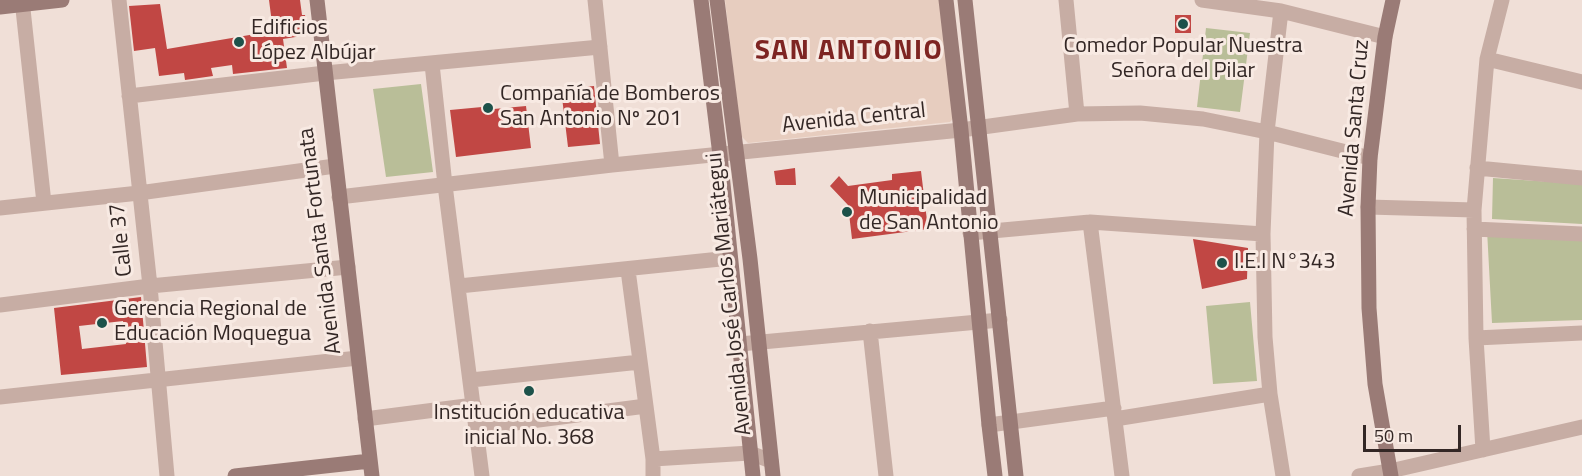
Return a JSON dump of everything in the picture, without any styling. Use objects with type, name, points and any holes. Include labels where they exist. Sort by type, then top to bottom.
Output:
[{"type":"street","points":[[0,7],[23,2],[62,0]]},
{"type":"street","name":"Calle 37","points":[[119,0],[150,286],[167,476]]},
{"type":"street","name":"Avenida Santa Fortunata","points":[[317,0],[371,468]]},
{"type":"street","points":[[595,0],[612,165]]},
{"type":"street","name":"Avenida José Carlos Mariátegui","points":[[700,0],[720,155],[753,476]]},
{"type":"street","name":"Avenida José Carlos Mariátegui","points":[[717,0],[772,468]]},
{"type":"street","points":[[946,0],[995,476]]},
{"type":"street","points":[[965,0],[1016,476]]},
{"type":"street","points":[[1066,0],[1077,114]]},
{"type":"street","points":[[1202,0],[1281,11],[1385,38]]},
{"type":"street","name":"Avenida Santa Cruz","points":[[1391,474],[1375,384],[1369,308],[1368,207],[1370,158],[1385,38],[1393,0]]},
{"type":"street","points":[[1483,450],[1476,338],[1474,210],[1487,59],[1502,0]]},
{"type":"street","points":[[23,2],[44,202]]},
{"type":"street","points":[[1281,11],[1267,132],[1263,234],[1265,337],[1270,394],[1283,476]]},
{"type":"street","points":[[129,96],[325,73],[600,47]]},
{"type":"street","points":[[1487,59],[1582,82]]},
{"type":"street","points":[[432,64],[482,476]]},
{"type":"street","name":"Avenida Central","points":[[339,197],[612,165],[961,130],[1077,114],[1140,113],[1203,119],[1267,132],[1370,158]]},
{"type":"street","points":[[0,208],[139,193],[335,166]]},
{"type":"street","points":[[1477,168],[1582,178]]},
{"type":"street","points":[[1368,207],[1474,210]]},
{"type":"street","points":[[970,233],[1090,222],[1263,234]]},
{"type":"street","points":[[1090,222],[1122,476]]},
{"type":"street","points":[[1474,229],[1582,234]]},
{"type":"street","points":[[459,286],[730,258]]},
{"type":"street","points":[[0,305],[150,286],[348,267]]},
{"type":"street","points":[[628,270],[653,459],[653,476]]},
{"type":"street","points":[[975,279],[995,277]]},
{"type":"street","points":[[740,344],[1000,320]]},
{"type":"street","points":[[870,331],[886,476]]},
{"type":"street","points":[[1476,338],[1582,333]]},
{"type":"street","points":[[0,397],[358,358]]},
{"type":"street","points":[[471,380],[640,362]]},
{"type":"street","points":[[989,425],[1114,414],[1270,394]]},
{"type":"street","points":[[365,419],[474,405]]},
{"type":"street","points":[[477,428],[646,406]]},
{"type":"street","points":[[1359,476],[1391,474],[1582,427]]},
{"type":"street","points":[[653,459],[750,453],[772,468]]},
{"type":"street","points":[[235,476],[371,468]]},
{"type":"green space","points":[[1206,28],[1250,33],[1240,112],[1197,107]]},
{"type":"green space","points":[[421,84],[433,172],[386,177],[373,89]]},
{"type":"green space","points":[[1493,178],[1582,184],[1582,224],[1492,219]]},
{"type":"green space","points":[[1487,230],[1582,235],[1582,320],[1492,323]]},
{"type":"green space","points":[[1250,302],[1257,381],[1213,384],[1206,306]]},
{"type":"shaded area","points":[[725,0],[946,0],[960,111],[950,122],[748,143],[741,136]]},
{"type":"building","name":"Edificios López Albújar","points":[[269,0],[300,0],[302,15],[305,15],[308,35],[283,39],[287,68],[233,74],[232,65],[211,68],[213,76],[185,80],[184,73],[159,76],[155,48],[134,51],[129,6],[160,4],[167,49],[273,31]]},
{"type":"building","name":"Comedor Popular Nuestra Señora del Pilar","points":[[1175,15],[1191,15],[1191,33],[1175,33]]},
{"type":"building","points":[[594,86],[600,144],[568,147],[561,89]]},
{"type":"building","points":[[526,106],[531,148],[456,157],[450,110]]},
{"type":"building","points":[[795,168],[796,185],[776,185],[774,171]]},
{"type":"building","points":[[921,171],[928,229],[852,239],[848,205],[830,186],[839,176],[848,186],[892,180],[892,174]]},
{"type":"building","name":"I.E.I N°343","points":[[1193,239],[1248,248],[1247,279],[1202,289]]},
{"type":"building","points":[[141,297],[147,367],[61,375],[54,308]],"holes":[[[123,321],[126,344],[82,349],[79,326]]]},
{"type":"place","name":"Comedor Popular Nuestra Señora del Pilar","points":[[1183,24]]},
{"type":"place","name":"Edificios López Albújar","points":[[239,42]]},
{"type":"place","name":"Compañía de Bomberos San Antonio Nº 201","points":[[488,108]]},
{"type":"place","name":"Municipalidad de San Antonio","points":[[847,212]]},
{"type":"place","name":"I.E.I N°343","points":[[1222,263]]},
{"type":"place","name":"Gerencia Regional de Educación Moquegua","points":[[102,323]]},
{"type":"place","name":"Institución educativa inicial No. 368","points":[[529,391]]},
{"type":"district","name":"SAN ANTONIO","points":[[849,52]]}]
